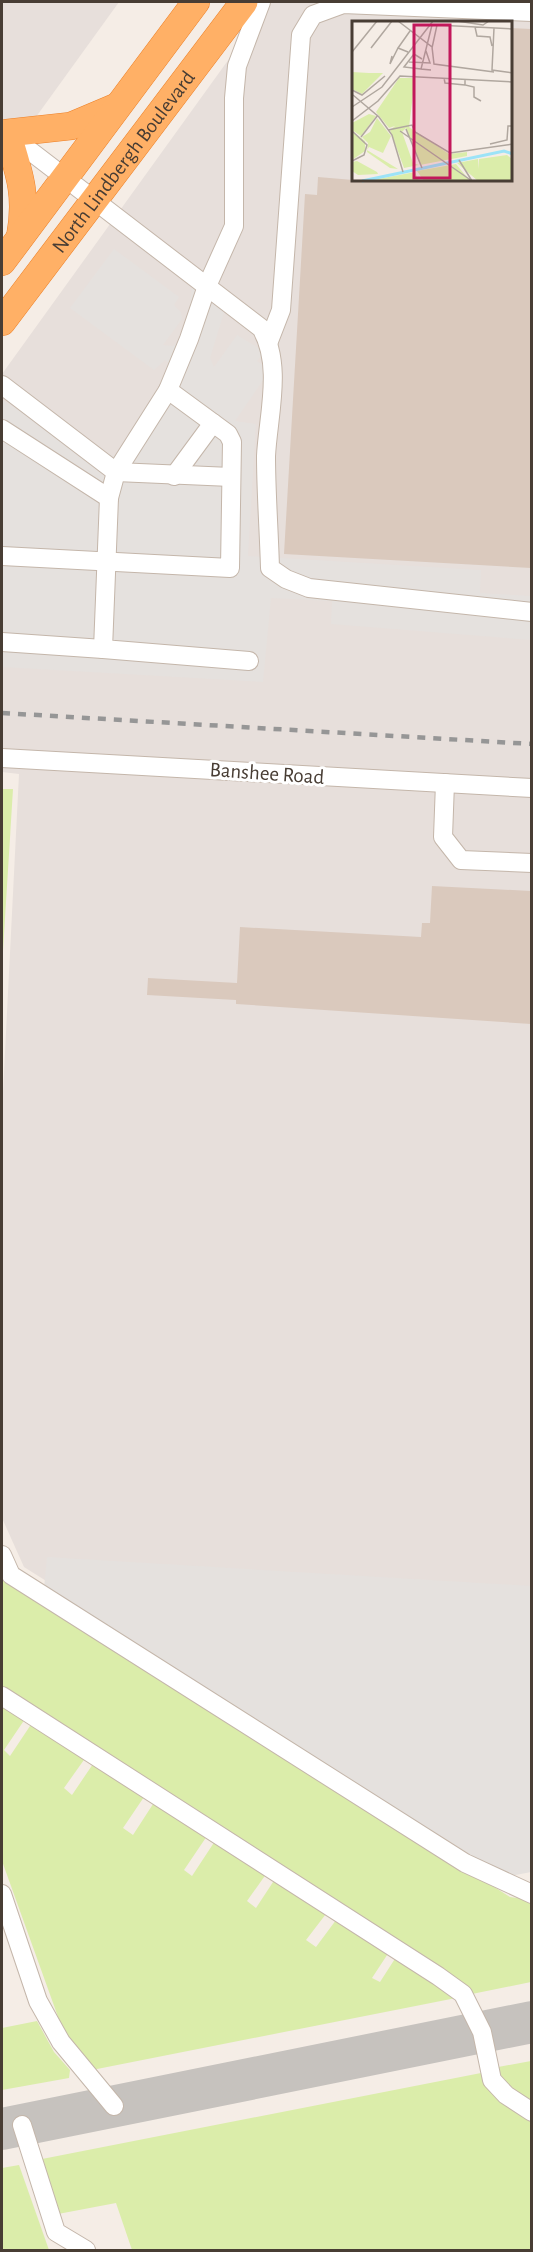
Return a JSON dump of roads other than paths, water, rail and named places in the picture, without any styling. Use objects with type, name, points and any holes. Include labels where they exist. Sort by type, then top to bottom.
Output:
[{"type":"highway","name":"North Lindbergh Boulevard","points":[[2,262],[195,2]]},
{"type":"highway","name":"North Lindbergh Boulevard","points":[[2,322],[244,2]]},
{"type":"highway","points":[[19,238],[24,202],[20,177],[4,131],[71,126],[118,106]]},
{"type":"street","points":[[103,649],[109,498],[116,472],[168,390],[207,286],[234,226],[234,98],[237,66],[261,2]]},
{"type":"street","points":[[531,12],[343,4],[314,15],[301,35],[281,310],[269,341],[272,374],[266,457],[270,568],[285,579],[309,588],[531,612]]},
{"type":"street","points":[[4,131],[261,328],[269,341]]},
{"type":"street","points":[[2,385],[116,472],[231,477]]},
{"type":"street","points":[[2,555],[230,568],[232,442],[228,434],[168,390]]},
{"type":"street","points":[[174,476],[213,423]]},
{"type":"street","points":[[2,429],[109,498]]},
{"type":"street","points":[[2,642],[249,661]]},
{"type":"street","name":"Banshee Road","points":[[2,758],[531,788]]},
{"type":"street","points":[[445,783],[443,837],[461,860],[531,863]]},
{"type":"street","points":[[2,1555],[11,1575],[31,1588],[465,1863],[531,1894]]},
{"type":"street","points":[[2,1696],[463,1994],[482,2032],[492,2080],[506,2095],[531,2112]]},
{"type":"street","points":[[2,1894],[38,2001],[61,2042],[114,2106]]},
{"type":"street","points":[[22,2125],[56,2232],[86,2250]]},
{"type":"railway","points":[[2,713],[532,744]]}]
